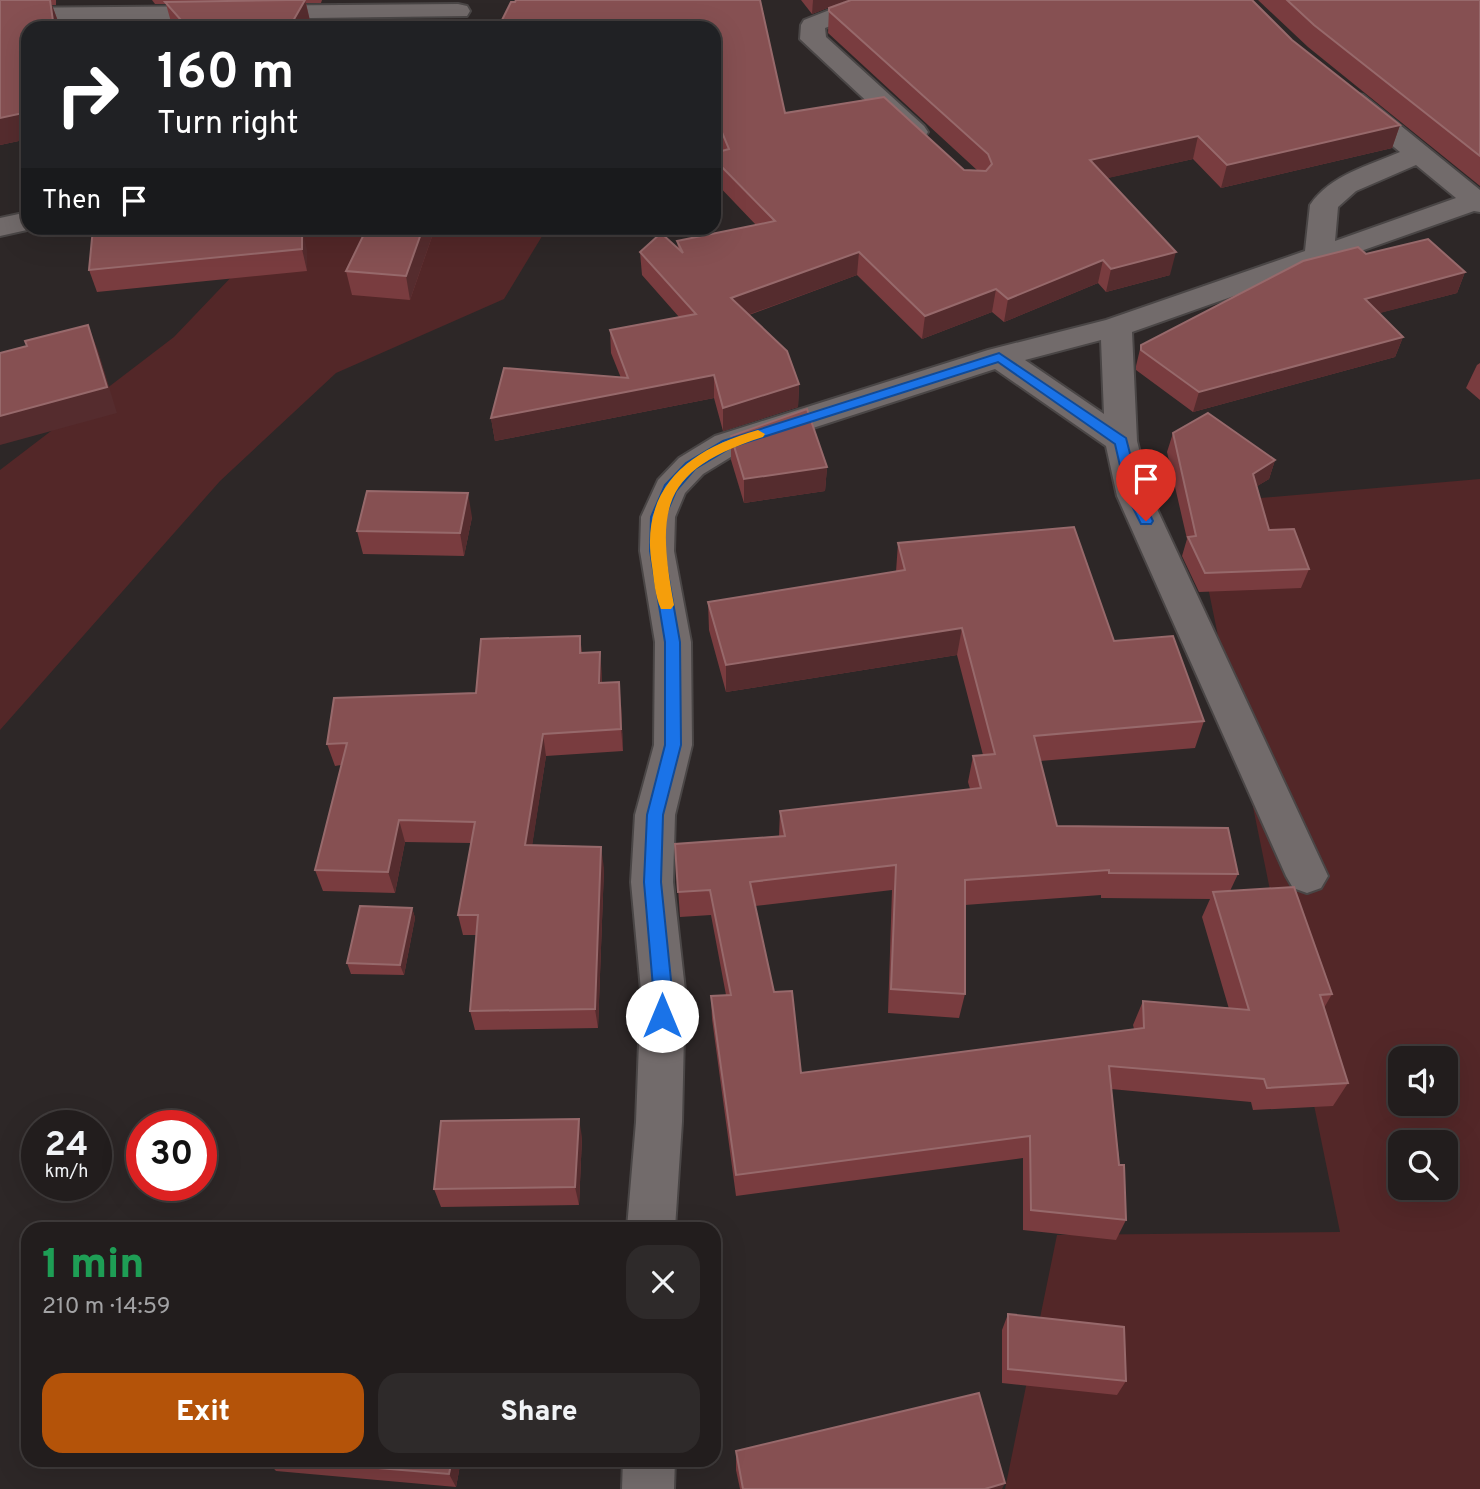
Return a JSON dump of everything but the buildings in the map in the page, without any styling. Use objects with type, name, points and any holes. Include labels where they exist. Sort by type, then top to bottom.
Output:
[{"type":"street","points":[[880,0],[827,17],[813,25],[813,39],[933,149]]},
{"type":"street","points":[[0,15],[458,13]]},
{"type":"street","points":[[1338,89],[1421,153],[1478,202]]},
{"type":"street","points":[[1319,256],[1324,205],[1346,185],[1421,153]]},
{"type":"street","points":[[651,1222],[659,1122],[663,990],[652,882],[655,815],[673,745],[673,642],[657,551],[658,517],[670,488],[691,466],[727,444],[999,357],[1116,327],[1478,202]]},
{"type":"street","points":[[0,228],[21,223]]},
{"type":"street","points":[[1116,327],[1121,441],[1134,496],[1307,876]]},
{"type":"street","points":[[999,357],[1121,441]]},
{"type":"street","points":[[648,1489],[649,1467]]},
{"type":"shaded area","points":[[271,235],[543,235],[504,299],[336,373],[220,481],[0,730],[0,470],[174,337]]},
{"type":"shaded area","points":[[1480,479],[1480,1489],[1005,1489],[1057,1235],[1340,1232],[1191,504]]},
{"type":"slow traffic","points":[[666,605],[657,551],[657,534],[658,517],[670,488],[691,466],[727,444],[758,434]]},
{"type":"route","points":[[662,1016],[663,990],[652,882],[655,815],[673,745],[673,642],[657,551],[658,517],[670,488],[691,466],[727,444],[999,357],[1121,441],[1134,496],[1146,521]]}]
